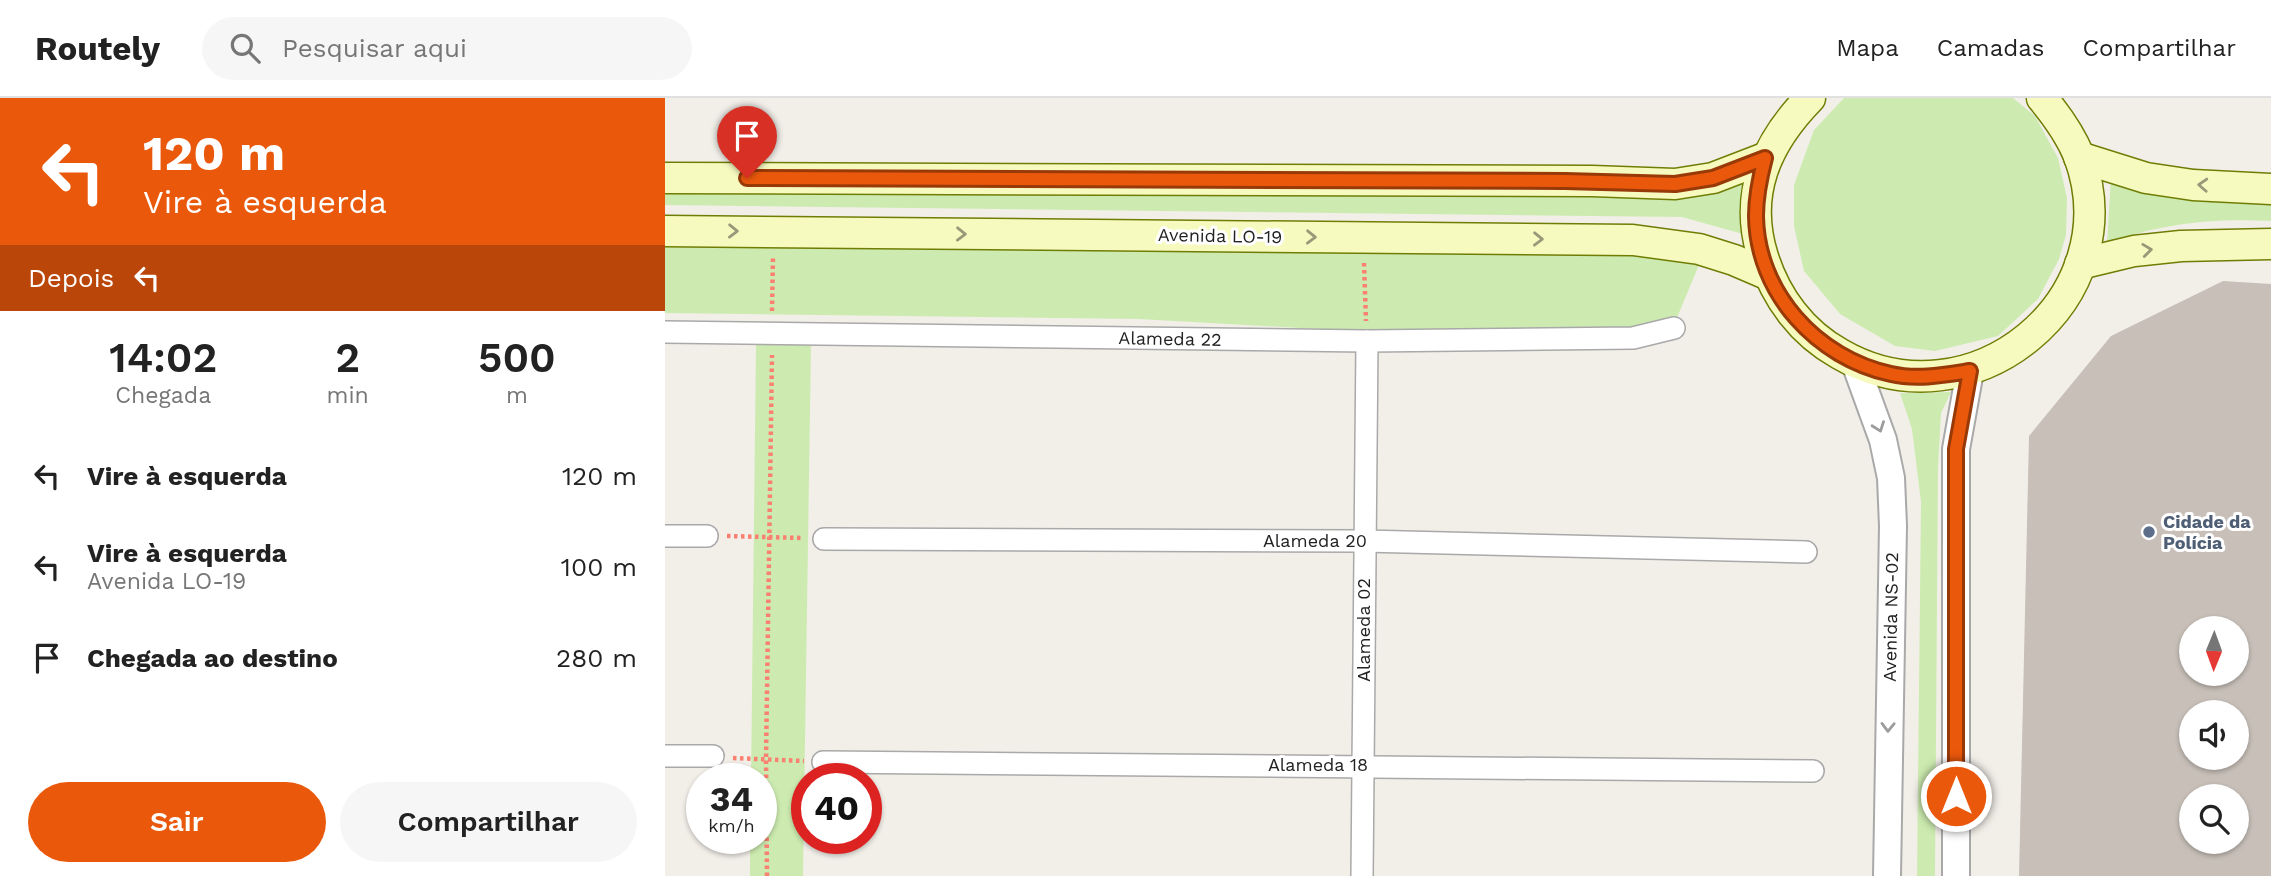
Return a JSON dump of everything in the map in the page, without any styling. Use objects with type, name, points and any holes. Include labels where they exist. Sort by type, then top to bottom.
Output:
[{"type":"main road","points":[[1809,98],[1789,119],[1765,158],[1758,187],[1756,217],[1760,247],[1769,275],[1784,303],[1824,346],[1855,363],[1893,375],[1932,377],[1970,371],[2018,348],[2056,311],[2080,264],[2088,229],[2087,192],[2079,157],[2064,125],[2042,98]]},
{"type":"main road","points":[[2079,157],[2146,178],[2193,185],[2271,188]]},
{"type":"main road","points":[[665,178],[1564,181],[1675,184],[1713,178],[1765,158]]},
{"type":"main road","name":"Avenida LO-19","points":[[665,230],[1633,240],[1699,249],[1769,275]]},
{"type":"main road","points":[[2080,264],[2134,251],[2181,246],[2218,243],[2271,244]]},
{"type":"street","name":"Alameda 22","points":[[665,332],[1367,341],[1633,338],[1674,328]]},
{"type":"street","name":"Alameda 02","points":[[1362,876],[1367,341]]},
{"type":"street","name":"Avenida NS-02","points":[[1855,363],[1883,440],[1891,478],[1893,526],[1887,876]]},
{"type":"street","points":[[1956,876],[1956,449],[1970,371]]},
{"type":"street","points":[[665,536],[707,536]]},
{"type":"street","name":"Alameda 20","points":[[824,539],[1364,541],[1806,552]]},
{"type":"street","points":[[665,756],[713,757]]},
{"type":"street","name":"Alameda 18","points":[[823,762],[1813,771]]},
{"type":"path","points":[[767,876],[773,232]]},
{"type":"path","points":[[1363,238],[1367,341]]},
{"type":"path","points":[[707,536],[824,539]]},
{"type":"path","points":[[713,757],[823,762]]},
{"type":"green space","points":[[1844,98],[2013,98],[2035,116],[2058,158],[2067,198],[2066,235],[2059,259],[2038,299],[1998,336],[1935,351],[1895,346],[1840,314],[1804,271],[1794,226],[1794,185],[1814,130]]},
{"type":"green space","points":[[2111,177],[2183,198],[2232,203],[2271,203],[2271,221],[2187,223],[2146,231],[2107,244]]},
{"type":"green space","points":[[1749,178],[1750,236],[1682,217],[665,205],[665,185]]},
{"type":"green space","points":[[665,246],[1659,253],[1701,260],[1676,320],[1630,332],[1371,332],[1139,319],[665,313]]},
{"type":"green space","points":[[756,343],[811,344],[805,763],[791,763],[791,854],[803,854],[803,876],[750,876],[750,854],[777,854],[777,763],[751,763]]},
{"type":"green space","points":[[1951,392],[1941,413],[1938,468],[1935,876],[1917,876],[1921,502],[1912,429],[1900,393]]},
{"type":"building","name":"Cidade da Polícia","points":[[2223,281],[2271,284],[2271,876],[2019,876],[2029,436],[2111,336]]},
{"type":"place","name":"Cidade da Polícia","points":[[2149,532]]},
{"type":"route","points":[[747,178],[1592,181],[1675,184],[1713,178],[1765,158],[1758,187],[1756,217],[1760,247],[1769,275],[1784,303],[1805,327],[1824,346],[1855,363],[1893,375],[1932,377],[1970,371],[1956,449],[1956,796]]}]
